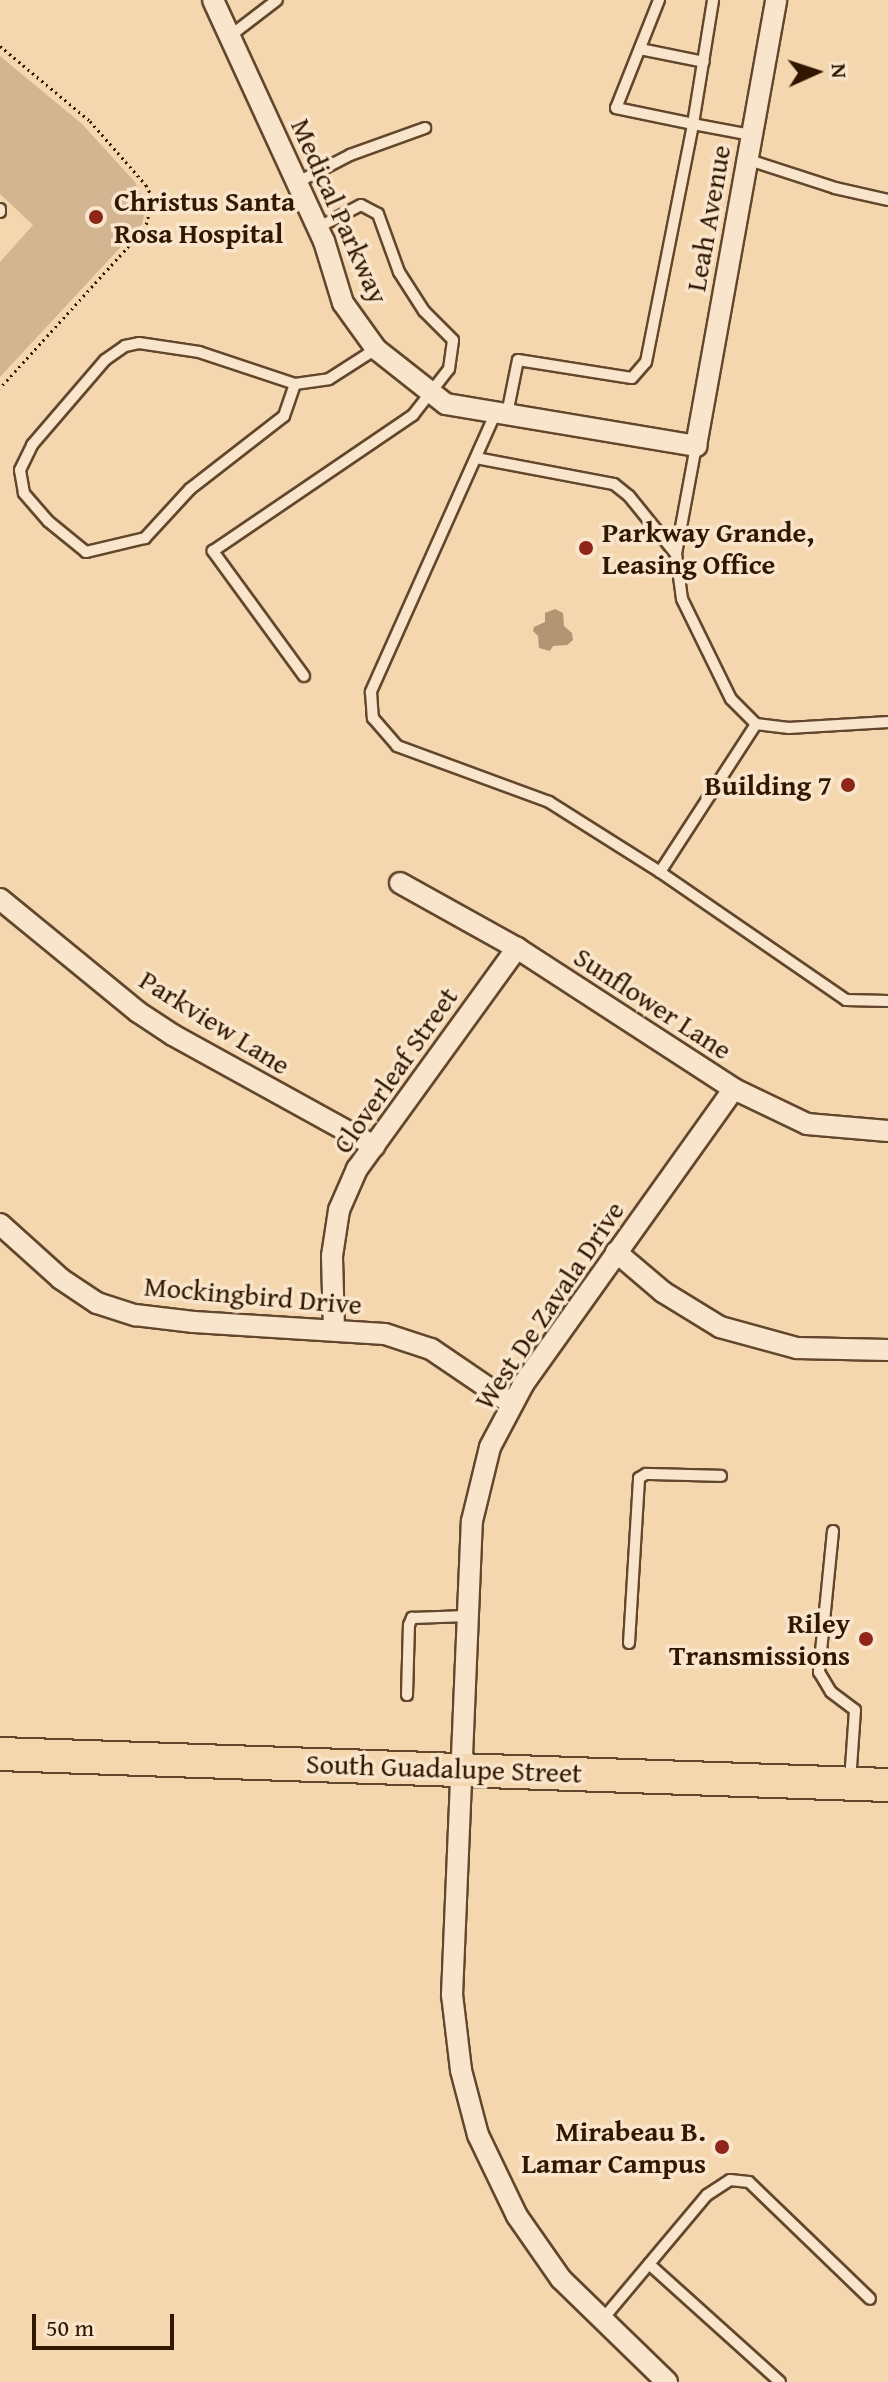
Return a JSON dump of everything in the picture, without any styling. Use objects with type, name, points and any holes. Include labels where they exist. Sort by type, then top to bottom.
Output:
[{"type":"main road","name":"South Guadalupe Street","points":[[0,1754],[888,1785]]},
{"type":"street","name":"Medical Parkway","points":[[213,0],[298,182],[343,303],[376,349],[446,404],[696,446]]},
{"type":"street","name":"Leah Avenue","points":[[696,446],[776,0]]},
{"type":"street","name":"Sunflower Lane","points":[[400,883],[517,948],[734,1089],[807,1124],[888,1131]]},
{"type":"street","name":"Parkview Lane","points":[[0,899],[138,1012],[173,1035],[374,1146]]},
{"type":"street","name":"Cloverleaf Street","points":[[334,1329],[332,1256],[339,1210],[357,1169],[517,948]]},
{"type":"street","name":"West De Zavala Drive","points":[[667,2382],[561,2279],[517,2216],[478,2135],[461,2070],[452,1995],[467,1616],[472,1521],[479,1482],[490,1447],[512,1404],[616,1252],[734,1089]]},
{"type":"street","name":"Mockingbird Drive","points":[[0,1224],[61,1279],[97,1303],[135,1315],[194,1322],[385,1334],[431,1349],[512,1404]]},
{"type":"street","points":[[616,1252],[663,1292],[720,1327],[797,1348],[888,1350]]},
{"type":"lane","points":[[230,36],[277,0]]},
{"type":"lane","points":[[659,0],[616,108],[751,135]]},
{"type":"lane","points":[[713,0],[693,124],[646,362],[632,378],[518,360],[501,413],[476,458],[371,692],[373,718],[397,746],[549,802],[660,872],[846,1000],[888,1001]]},
{"type":"lane","points":[[640,49],[704,62]]},
{"type":"lane","points":[[298,182],[350,155],[425,128]]},
{"type":"lane","points":[[746,159],[835,188],[888,200]]},
{"type":"lane","points":[[304,676],[213,551],[413,415],[449,369],[453,340],[424,311],[399,272],[378,214],[361,205],[317,228]]},
{"type":"lane","points":[[295,384],[284,416],[190,489],[145,538],[86,552],[48,521],[24,493],[20,470],[32,445],[105,360],[125,346],[139,343],[199,352],[295,384],[329,379],[376,349]]},
{"type":"lane","points":[[696,446],[676,554],[682,599],[731,699],[756,724],[789,728],[888,722]]},
{"type":"lane","points":[[476,458],[614,484],[629,496],[676,554]]},
{"type":"lane","points":[[660,872],[756,724]]},
{"type":"lane","points":[[629,1643],[639,1478],[646,1474],[721,1476]]},
{"type":"lane","points":[[833,1531],[819,1672],[831,1692],[855,1710],[850,1783]]},
{"type":"lane","points":[[407,1695],[409,1625],[412,1618],[467,1616]]},
{"type":"lane","points":[[602,2320],[707,2195],[730,2180],[749,2182],[870,2299]]},
{"type":"lane","points":[[649,2264],[780,2382]]},
{"type":"path","points":[[0,46],[90,121],[146,185],[153,199],[145,228],[0,388]]},
{"type":"shaded area","points":[[0,56],[82,124],[135,182],[147,205],[142,224],[0,377],[0,262],[33,225],[0,194]]},
{"type":"shaded area","points":[[555,609],[563,613],[564,626],[572,633],[573,640],[567,645],[553,646],[550,651],[539,648],[538,636],[533,631],[534,627],[545,622],[545,613]]},
{"type":"place","name":"Christus Santa Rosa Hospital","points":[[96,217]]},
{"type":"place","name":"Parkway Grande, Leasing Office","points":[[586,548]]},
{"type":"place","name":"Building 7","points":[[848,785]]},
{"type":"place","name":"Riley Transmissions","points":[[866,1639]]},
{"type":"place","name":"Mirabeau B. Lamar Campus","points":[[722,2147]]}]
